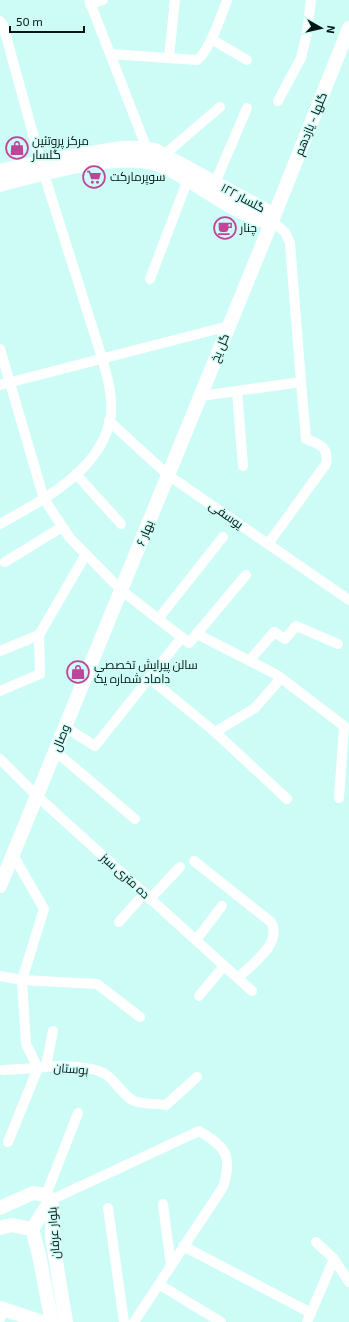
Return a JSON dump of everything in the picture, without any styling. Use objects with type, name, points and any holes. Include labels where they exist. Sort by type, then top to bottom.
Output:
[{"type":"main road","name":"گلها - یازدهم","points":[[272,221],[349,28]]},
{"type":"main road","name":"گلسار ۱۲۲","points":[[0,171],[43,167],[119,160],[139,160],[160,165],[189,175],[215,183],[269,212],[272,221],[264,222],[240,211],[189,175],[164,155],[147,149],[125,148],[43,167],[0,185]]},
{"type":"main road","name":"گل یخ","points":[[168,475],[272,221]]},
{"type":"main road","name":"بهار ۶","points":[[121,590],[168,475]]},
{"type":"main road","name":"وصال","points":[[0,886],[121,590]]},
{"type":"main road","name":"بلوار عرفان","points":[[0,1208],[33,1193],[49,1198],[54,1215],[52,1237],[66,1322]]},
{"type":"main road","points":[[32,1230],[49,1198]]},
{"type":"main road","name":"بلوار عرفان","points":[[0,1228],[11,1225],[32,1230],[39,1255],[52,1322]]},
{"type":"main road","points":[[1,1312],[42,1322]]},
{"type":"street","points":[[103,0],[89,2],[147,149]]},
{"type":"street","points":[[169,57],[175,0]]},
{"type":"street","points":[[110,54],[199,58],[211,39],[227,0]]},
{"type":"street","points":[[278,101],[301,58],[307,33],[311,0]]},
{"type":"street","points":[[0,21],[3,25],[43,167],[110,386],[111,414],[103,443],[76,474],[44,499],[0,524]]},
{"type":"street","points":[[211,39],[247,60]]},
{"type":"street","points":[[164,155],[220,107]]},
{"type":"street","points":[[215,183],[247,108]]},
{"type":"street","points":[[150,279],[189,175]]},
{"type":"street","points":[[268,544],[326,464],[327,454],[322,444],[306,439],[290,243],[285,232],[272,221]]},
{"type":"street","points":[[5,383],[229,326]]},
{"type":"street","points":[[0,348],[5,383],[44,499],[70,538],[121,590],[185,640]]},
{"type":"street","points":[[201,396],[301,382]]},
{"type":"street","points":[[237,391],[243,466]]},
{"type":"street","name":"یوسفی","points":[[109,421],[168,475],[349,600]]},
{"type":"street","points":[[76,474],[121,524]]},
{"type":"street","points":[[5,562],[62,527]]},
{"type":"street","points":[[158,619],[223,537]]},
{"type":"street","points":[[0,691],[40,674],[39,635],[86,554]]},
{"type":"street","points":[[65,727],[95,746],[149,678],[185,640],[197,634],[246,575]]},
{"type":"street","points":[[250,660],[274,632],[286,639],[296,626],[338,644]]},
{"type":"street","points":[[197,634],[250,660],[281,678],[344,726],[339,798]]},
{"type":"street","points":[[0,651],[39,635]]},
{"type":"street","points":[[149,678],[215,732],[287,799]]},
{"type":"street","points":[[215,732],[255,708],[281,678]]},
{"type":"street","points":[[55,751],[135,819]]},
{"type":"street","name":"ده متری سبز","points":[[0,759],[37,796],[252,991]]},
{"type":"street","points":[[13,855],[44,909],[22,980]]},
{"type":"street","points":[[194,861],[271,922],[274,927],[274,935],[266,951],[238,978]]},
{"type":"street","points":[[119,922],[180,867]]},
{"type":"street","points":[[196,940],[222,906]]},
{"type":"street","points":[[199,996],[224,966]]},
{"type":"street","points":[[0,976],[22,980],[97,984],[140,1017]]},
{"type":"street","name":"بوستان","points":[[22,980],[26,1044],[42,1067],[82,1068],[100,1072],[107,1075],[133,1101],[166,1104],[197,1077]]},
{"type":"street","points":[[8,1142],[42,1067],[53,1031]]},
{"type":"street","points":[[3,1070],[42,1067]]},
{"type":"street","points":[[49,1198],[78,1113]]},
{"type":"street","points":[[49,1198],[199,1131],[213,1139],[223,1150],[229,1164],[223,1187],[183,1246],[160,1285],[134,1322]]},
{"type":"street","points":[[163,1204],[171,1266]]},
{"type":"street","points":[[108,1208],[124,1322]]},
{"type":"street","points":[[316,1242],[334,1259],[349,1282]]},
{"type":"street","points":[[183,1246],[309,1318],[334,1259]]},
{"type":"street","points":[[160,1285],[221,1322]]},
{"type":"place","name":"مرکز پروتئین گلسار","points":[[17,148]]},
{"type":"place","name":"سوپرمارکت","points":[[94,177]]},
{"type":"place","name":"چنار","points":[[225,228]]},
{"type":"place","name":"سالن پیرایش تخصصی داماد شماره یک","points":[[78,672]]}]
